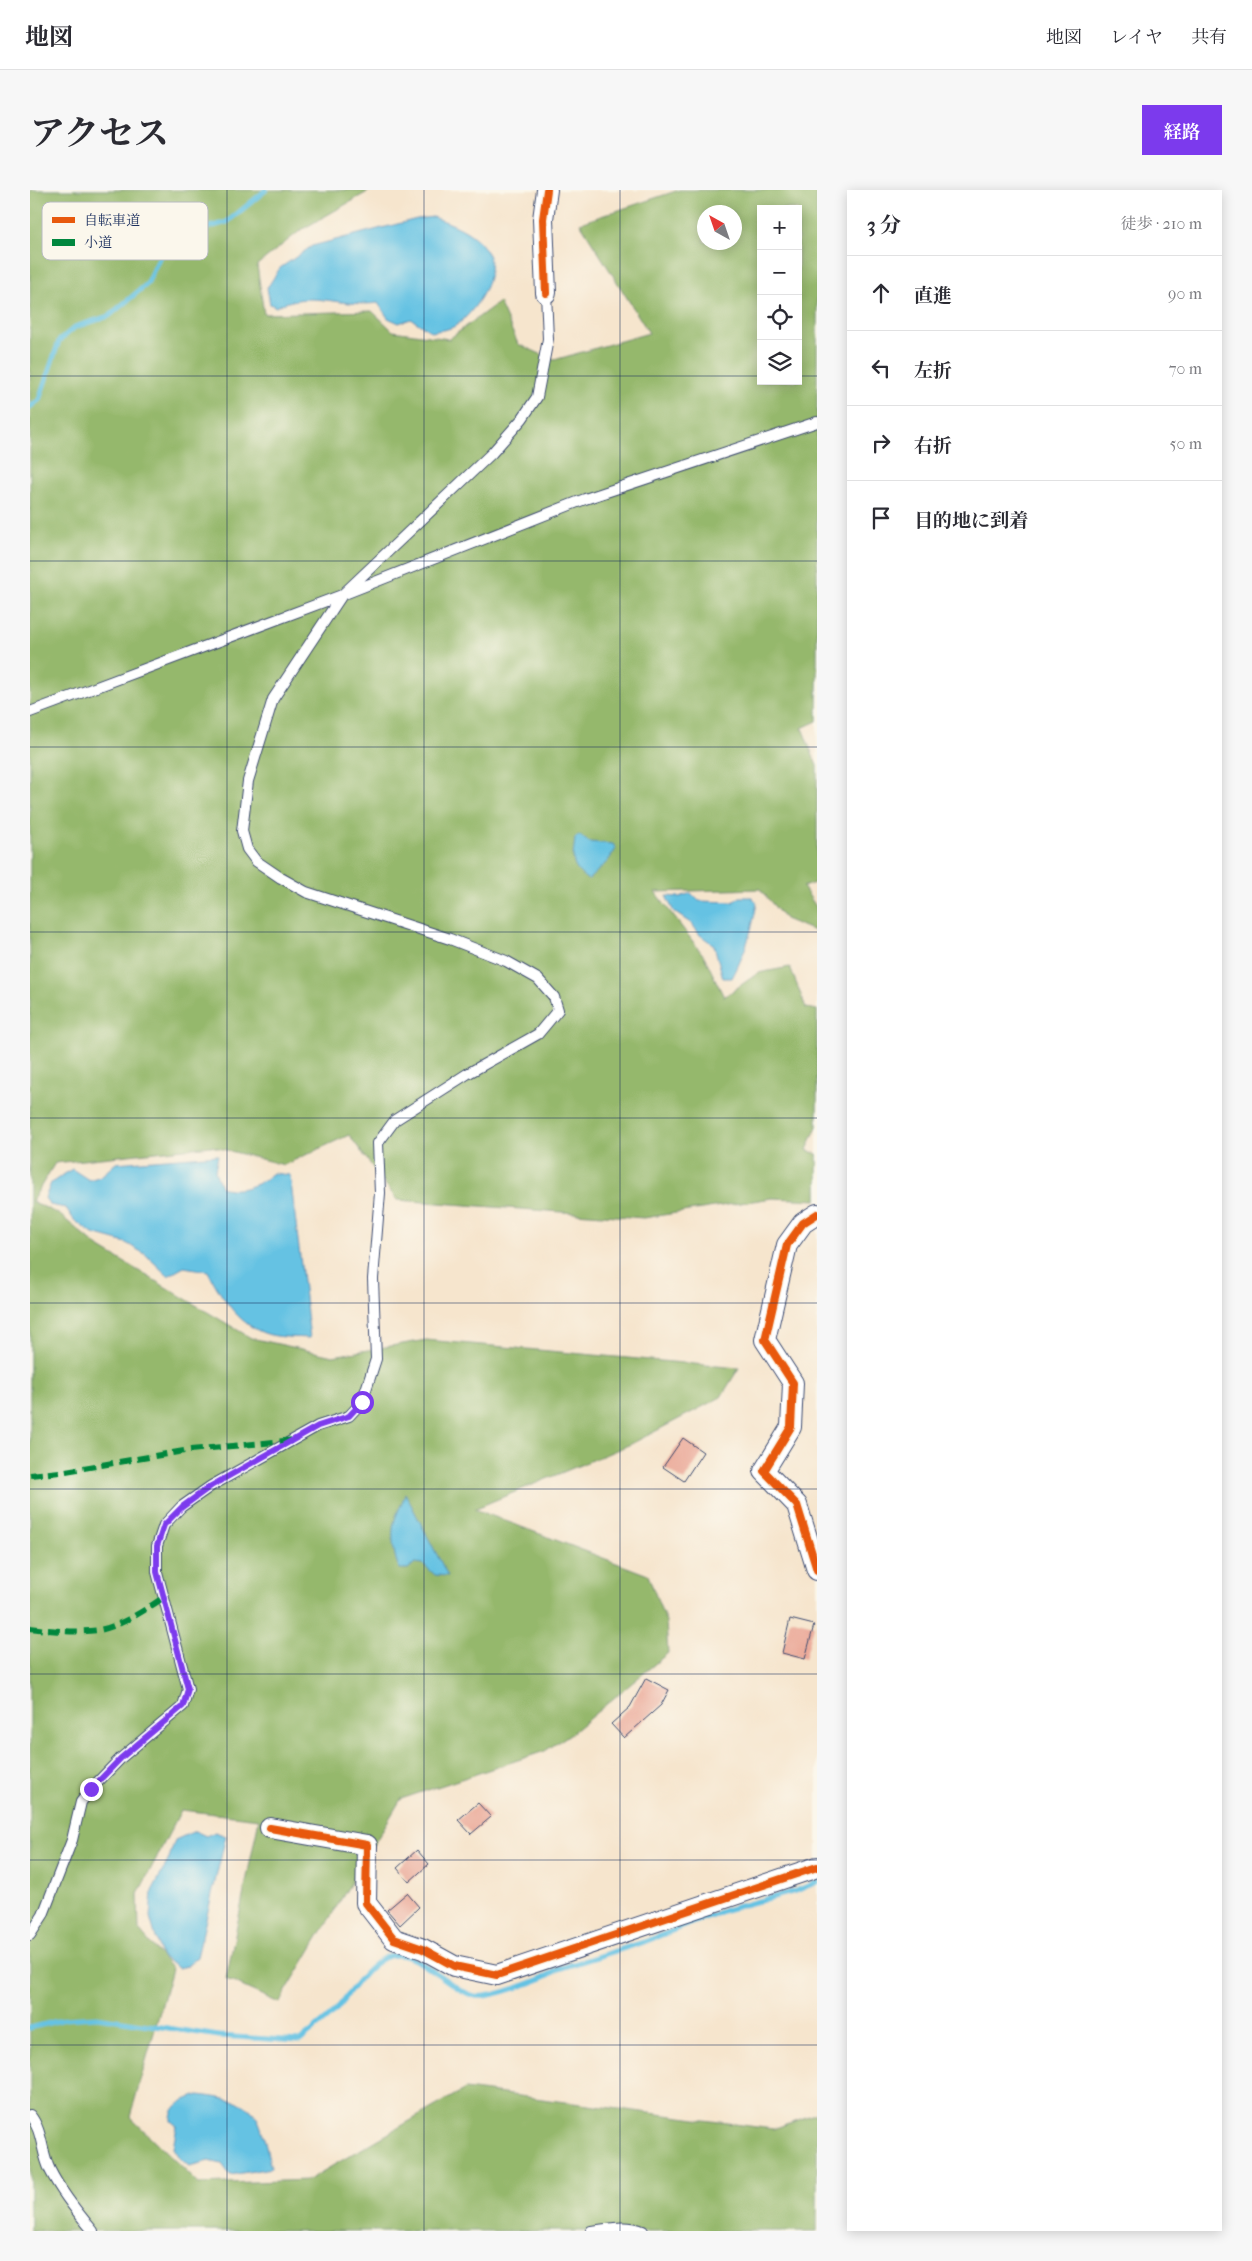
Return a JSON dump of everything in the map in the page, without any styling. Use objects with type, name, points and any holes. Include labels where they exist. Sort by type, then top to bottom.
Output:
[{"type":"street","points":[[546,293],[543,219],[547,190]]},
{"type":"street","points":[[817,1214],[803,1222],[787,1245],[765,1340],[792,1383],[791,1427],[764,1471],[797,1505],[817,1570]]},
{"type":"street","points":[[270,1828],[366,1845],[366,1902],[394,1939],[423,1949],[454,1966],[497,1975],[817,1868]]},
{"type":"lane","points":[[30,1934],[43,1915],[72,1840],[81,1802],[121,1758],[183,1706],[188,1689],[157,1572],[157,1546],[164,1525],[182,1507],[211,1486],[318,1426],[349,1416],[362,1402],[376,1359],[373,1279],[380,1194],[378,1143],[394,1120],[467,1074],[538,1034],[558,1010],[554,997],[538,979],[506,961],[373,912],[306,892],[256,861],[247,849],[242,831],[248,781],[273,699],[342,595],[492,453],[522,420],[537,398],[548,339],[546,293]]},
{"type":"lane","points":[[30,712],[342,595],[585,499],[817,422]]},
{"type":"lane","points":[[30,2115],[37,2123],[49,2168],[92,2231]]},
{"type":"lane","points":[[591,2231],[621,2227],[633,2227],[643,2231]]},
{"type":"green space","points":[[30,190],[371,190],[301,230],[257,265],[264,314],[372,311],[393,331],[449,339],[499,302],[518,344],[554,360],[649,333],[580,223],[679,190],[817,190],[817,721],[802,728],[817,766],[817,882],[803,887],[817,908],[817,932],[785,919],[760,889],[655,892],[704,956],[724,997],[758,973],[790,967],[806,1008],[817,1010],[817,1126],[807,1150],[817,1154],[817,1200],[772,1198],[644,1218],[397,1200],[349,1135],[284,1165],[211,1146],[55,1163],[32,1201],[60,1215],[97,1246],[251,1338],[333,1356],[426,1340],[739,1368],[721,1397],[631,1444],[474,1509],[648,1575],[666,1622],[668,1653],[573,1732],[545,1751],[401,1799],[279,2003],[226,1979],[259,1819],[181,1810],[138,1894],[139,1930],[172,1969],[130,2117],[199,2184],[308,2180],[465,2089],[773,2129],[817,2113],[817,2231],[30,2231]]},
{"type":"water","points":[[433,217],[466,231],[473,236],[480,242],[489,257],[489,276],[482,296],[462,321],[453,327],[432,332],[411,319],[399,323],[388,318],[378,303],[365,304],[301,299],[276,307],[270,304],[267,288],[280,268],[312,246],[417,219]]},
{"type":"water","points":[[579,835],[589,842],[613,844],[616,849],[608,861],[588,880],[578,870],[574,862],[575,838]]},
{"type":"water","points":[[691,893],[699,901],[733,902],[740,897],[752,897],[757,903],[748,942],[732,978],[723,978],[714,945],[700,935],[692,924],[674,912],[666,896],[680,897]]},
{"type":"water","points":[[218,1155],[215,1171],[221,1187],[228,1189],[242,1189],[255,1185],[273,1173],[290,1175],[310,1338],[275,1336],[254,1328],[230,1307],[208,1271],[184,1267],[168,1276],[145,1254],[126,1243],[93,1234],[74,1220],[66,1208],[50,1205],[45,1198],[51,1183],[72,1169],[89,1180],[101,1176],[116,1163]]},
{"type":"water","points":[[405,1493],[448,1576],[435,1575],[423,1564],[415,1563],[408,1569],[400,1569],[394,1549],[393,1529]]},
{"type":"water","points":[[195,1831],[206,1836],[215,1832],[226,1836],[197,1957],[187,1966],[178,1968],[161,1956],[150,1917],[152,1891],[168,1861],[175,1840]]},
{"type":"water","points":[[199,2095],[235,2102],[254,2113],[263,2134],[271,2168],[230,2175],[222,2164],[209,2161],[189,2166],[180,2159],[173,2148],[177,2126],[171,2121],[171,2115],[179,2104]]},
{"type":"building","points":[[683,1438],[703,1452],[684,1481],[663,1467]]},
{"type":"building","points":[[790,1619],[814,1625],[805,1659],[782,1653]]},
{"type":"building","points":[[646,1678],[669,1690],[661,1705],[624,1738],[611,1724],[630,1707]]},
{"type":"building","points":[[478,1803],[491,1817],[471,1834],[458,1820]]},
{"type":"building","points":[[417,1850],[429,1864],[409,1882],[397,1868]]},
{"type":"building","points":[[407,1893],[419,1907],[400,1925],[387,1910]]},
{"type":"waterway","points":[[208,228],[227,222],[266,190]]},
{"type":"waterway","points":[[30,407],[39,400],[59,341],[75,327],[109,316],[147,284],[158,260]]},
{"type":"waterway","points":[[30,2028],[65,2019],[97,2017],[219,2036],[300,2041],[335,2011],[363,1975],[384,1958],[395,1955],[407,1957],[430,1969],[464,1992],[475,1996],[482,1996],[530,1983],[558,1969],[644,1942],[725,1910],[796,1891],[817,1882]]},
{"type":"marked path","points":[[30,1475],[60,1472],[190,1450],[295,1440]]},
{"type":"marked path","points":[[30,1628],[64,1631],[99,1630],[125,1621],[164,1597]]},
{"type":"cycle path","points":[[546,293],[543,219],[547,190]]},
{"type":"cycle path","points":[[817,1214],[803,1223],[787,1245],[765,1340],[793,1383],[791,1427],[764,1471],[797,1505],[817,1570]]},
{"type":"cycle path","points":[[270,1828],[367,1845],[366,1903],[394,1939],[423,1949],[454,1966],[497,1975],[817,1867]]},
{"type":"route","points":[[91,1789],[121,1758],[183,1706],[188,1689],[157,1572],[157,1546],[164,1525],[182,1507],[211,1486],[318,1426],[349,1416],[362,1402]]}]
